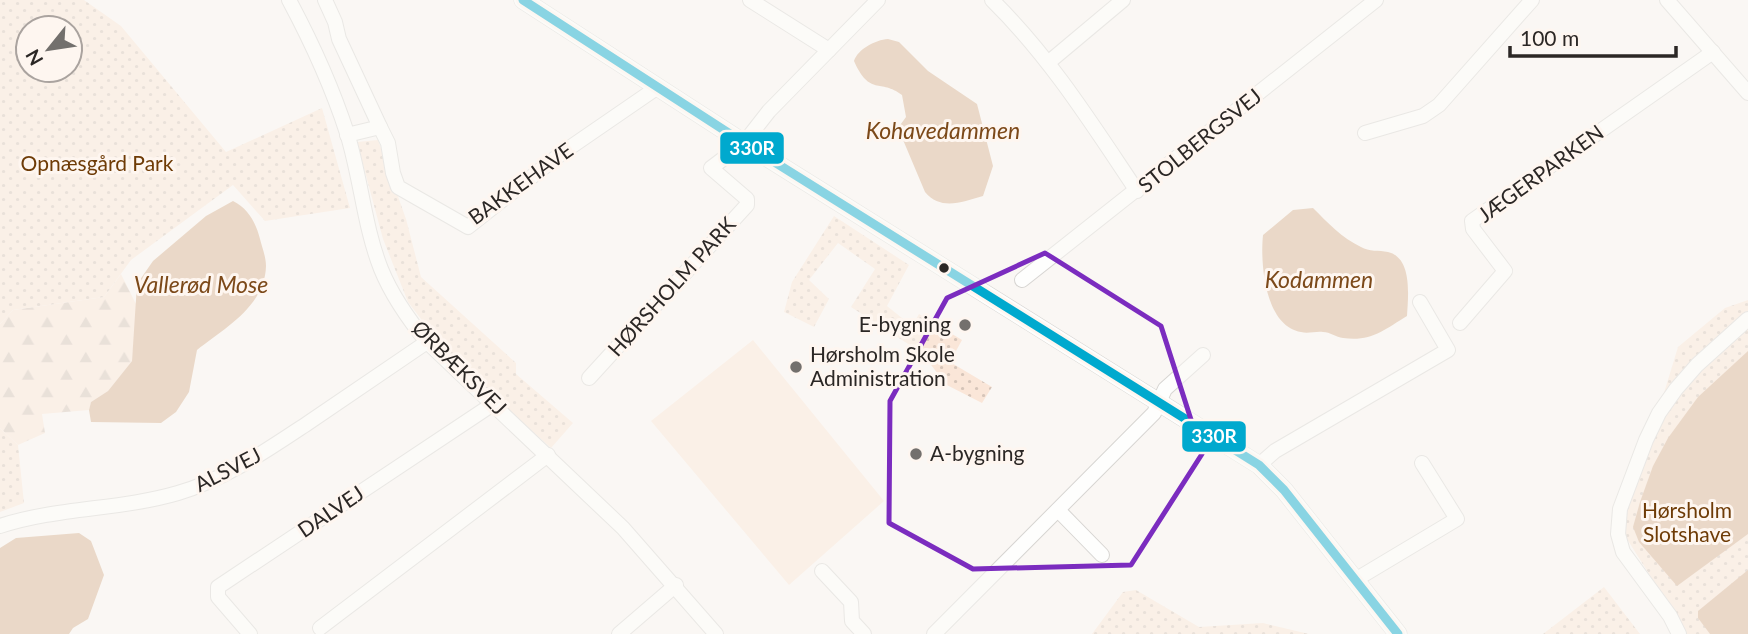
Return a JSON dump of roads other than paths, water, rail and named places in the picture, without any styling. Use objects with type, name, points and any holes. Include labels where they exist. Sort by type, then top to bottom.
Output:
[{"type":"main road","points":[[523,0],[744,143],[1259,464],[1284,490],[1398,634]]},
{"type":"street","name":"ØRBÆKSVEJ","points":[[289,0],[311,41],[347,135],[369,229],[382,270],[410,321],[427,342],[623,527],[716,634]]},
{"type":"street","name":"BAKKEHAVE","points":[[324,0],[388,143],[398,187],[468,228],[562,153],[658,87]]},
{"type":"street","points":[[750,0],[829,50]]},
{"type":"street","points":[[744,143],[769,111],[878,0]]},
{"type":"street","points":[[992,0],[1049,62],[1137,191]]},
{"type":"street","points":[[1049,62],[1123,0]]},
{"type":"street","name":"STOLBERGSVEJ","points":[[1022,280],[1376,0]]},
{"type":"street","points":[[1365,133],[1423,116],[1439,105],[1532,0]]},
{"type":"street","points":[[1667,0],[1748,93]]},
{"type":"street","name":"JÆGERPARKEN","points":[[1460,323],[1505,271],[1473,229],[1472,221],[1713,52]]},
{"type":"street","points":[[347,135],[380,127]]},
{"type":"street","name":"HØRSHOLM PARK","points":[[589,378],[747,205],[747,199],[711,168],[744,143]]},
{"type":"street","points":[[1259,464],[1275,451],[1448,350],[1420,302]]},
{"type":"street","points":[[1679,634],[1670,616],[1623,552],[1618,534],[1620,509],[1659,413],[1676,388],[1697,365],[1748,319]]},
{"type":"street","name":"ALSVEJ","points":[[0,526],[43,514],[153,499],[200,486],[268,450],[427,342]]},
{"type":"street","points":[[934,634],[1154,413],[1164,389],[1203,355]]},
{"type":"street","name":"DALVEJ","points":[[250,634],[218,597],[218,587],[494,404]]},
{"type":"street","points":[[320,628],[548,455]]},
{"type":"street","points":[[1355,580],[1457,519],[1422,463]]},
{"type":"street","points":[[1058,510],[1102,555]]},
{"type":"street","points":[[822,571],[850,602],[852,621],[864,634]]},
{"type":"street","points":[[619,634],[676,585]]},
{"type":"water","name":"Kohavedammen","points":[[888,39],[899,42],[928,71],[977,104],[993,166],[983,196],[945,203],[931,198],[925,192],[898,128],[906,117],[902,95],[870,83],[854,61],[868,46]]},
{"type":"water","name":"Vallerød Mose","points":[[233,201],[251,217],[264,252],[266,266],[259,293],[242,315],[197,350],[189,392],[176,412],[161,423],[91,422],[91,402],[108,391],[132,361],[137,284],[153,261],[206,216]]},
{"type":"water","name":"Kodammen","points":[[1313,208],[1335,230],[1354,243],[1367,250],[1388,252],[1402,262],[1407,279],[1407,316],[1377,334],[1353,339],[1326,332],[1301,332],[1289,327],[1279,318],[1272,306],[1264,277],[1263,235],[1293,210]]},
{"type":"water","points":[[1748,351],[1748,534],[1677,586],[1639,542],[1633,527],[1640,502],[1653,466],[1668,438],[1698,397]]},
{"type":"water","points":[[79,533],[91,541],[104,575],[88,619],[73,628],[69,634],[0,634],[0,548],[16,538]]},
{"type":"water","points":[[1748,570],[1748,634],[1710,634],[1698,618],[1698,611]]},
{"type":"place","name":"E-bygning","points":[[965,325]]},
{"type":"place","name":"Hørsholm Skole Administration","points":[[796,367]]},
{"type":"place","name":"A-bygning","points":[[916,454]]},
{"type":"park label","name":"Opnæsgård Park","points":[[97,164]]},
{"type":"park label","name":"Hørsholm Slotshave","points":[[1687,523]]}]
